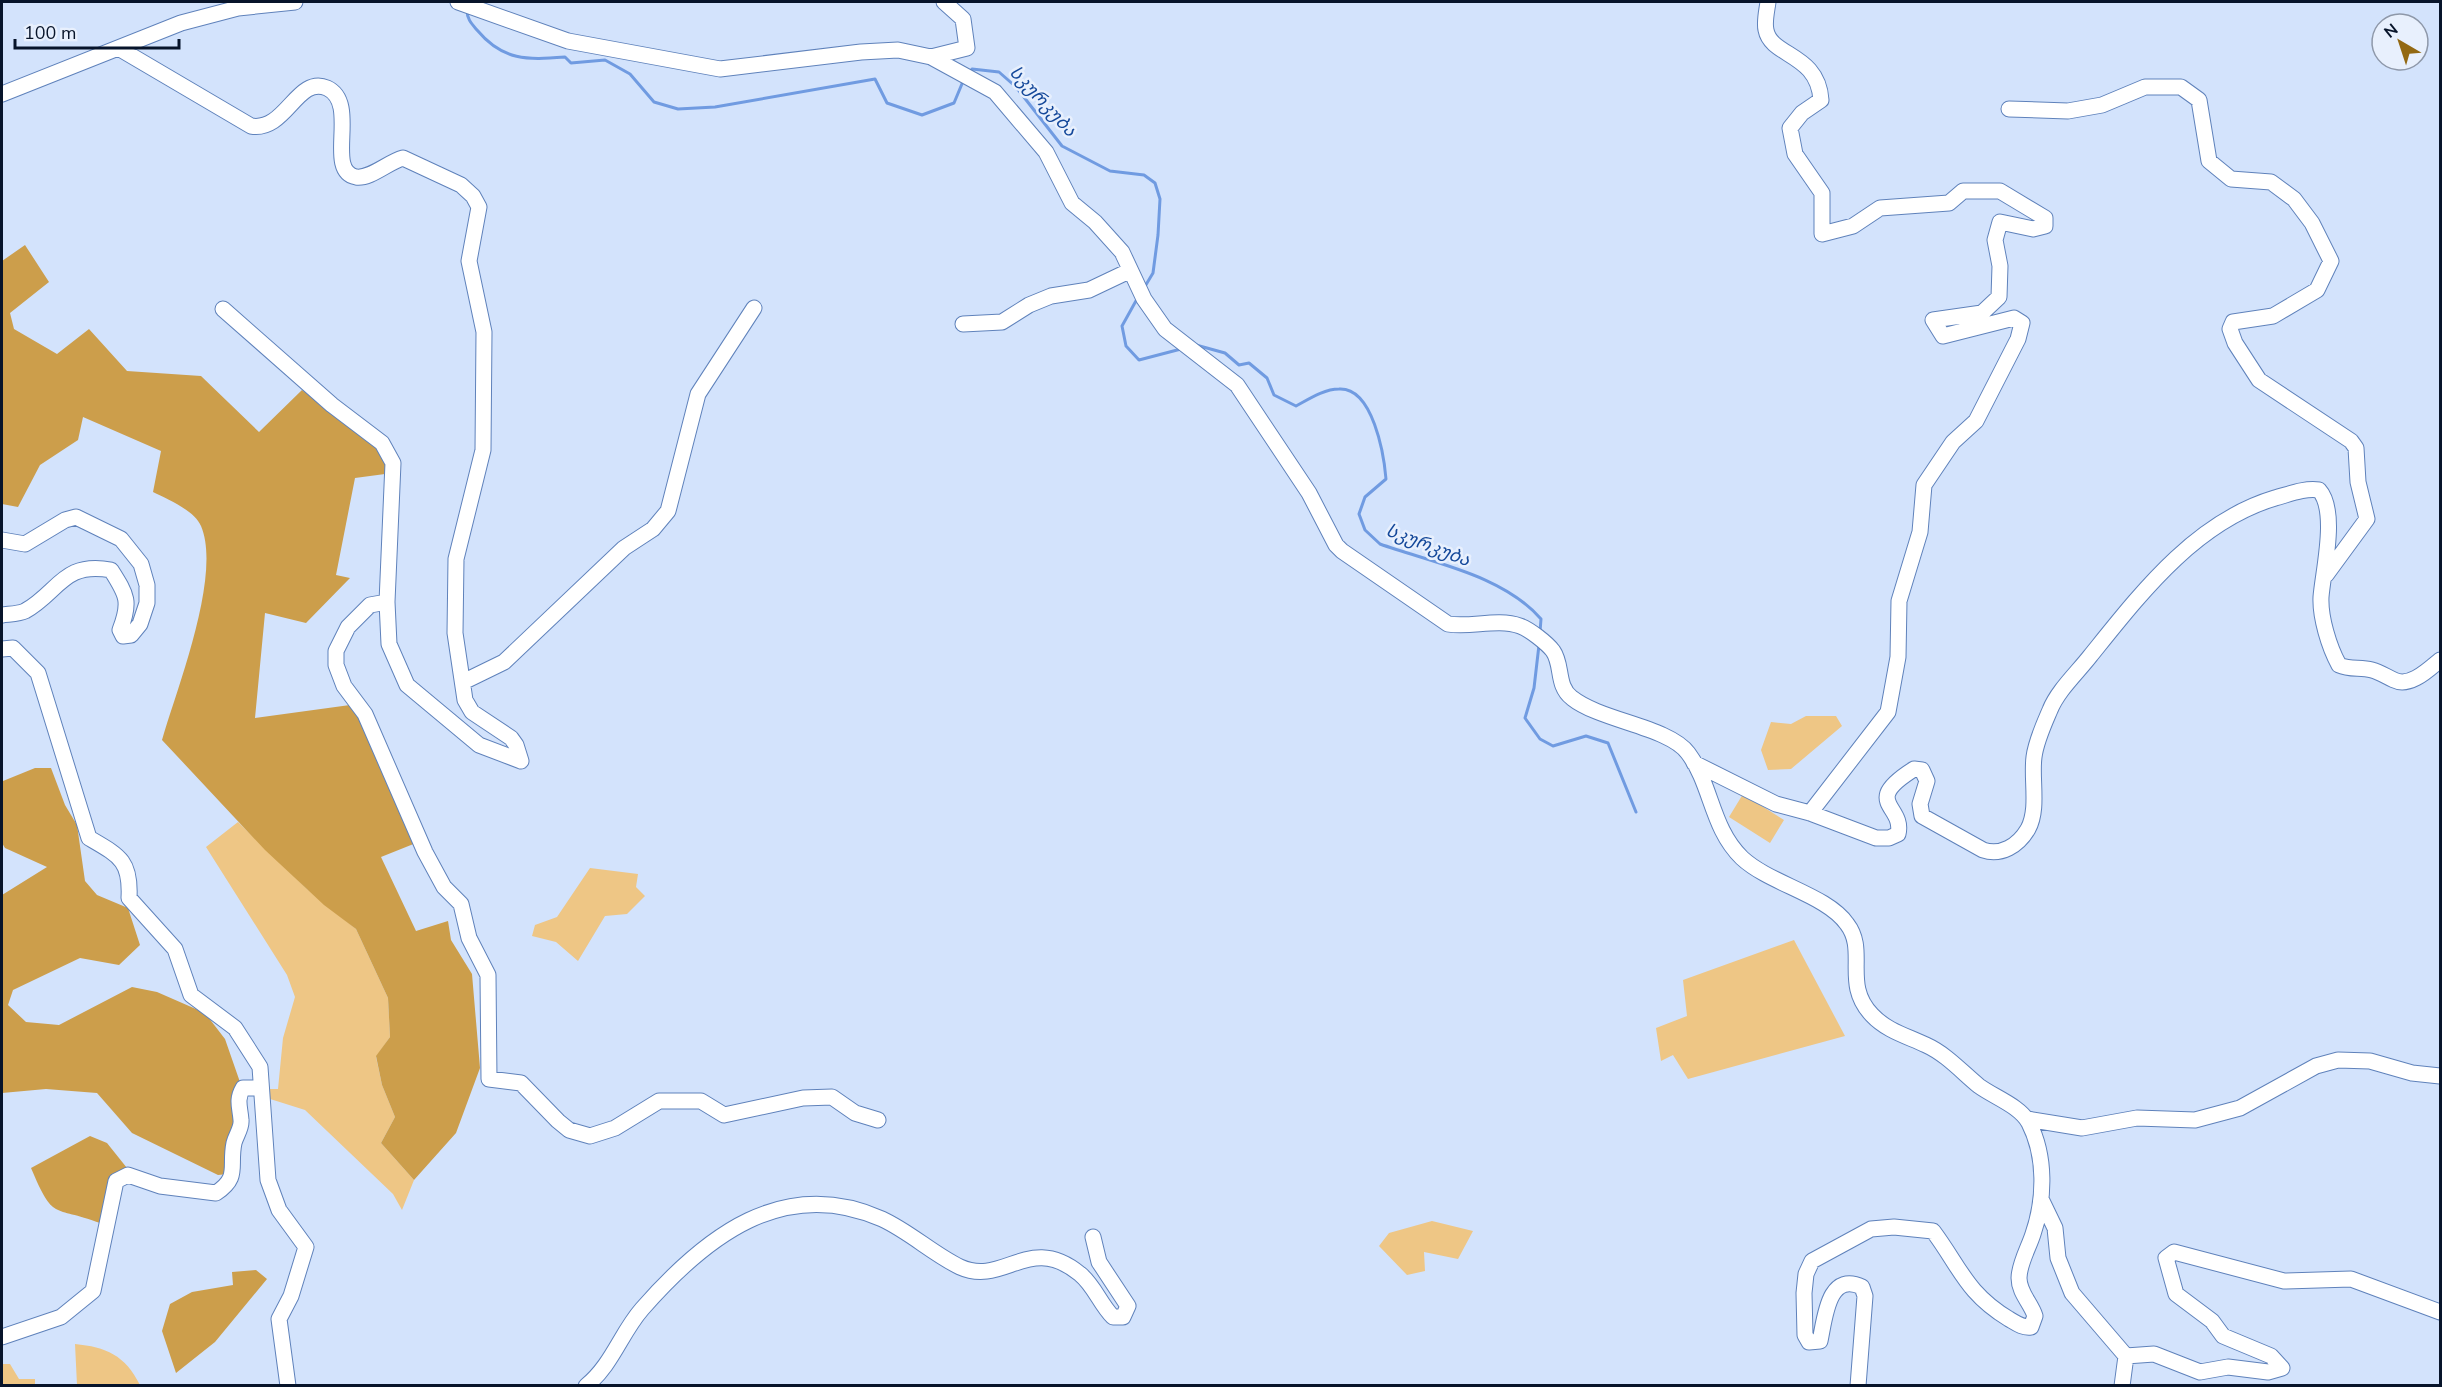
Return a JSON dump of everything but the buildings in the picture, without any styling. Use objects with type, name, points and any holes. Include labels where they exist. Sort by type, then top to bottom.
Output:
[{"type":"street","points":[[2,94],[181,23],[238,8],[295,2]]},
{"type":"street","points":[[458,2],[476,6],[568,41],[720,69],[861,52],[898,50],[931,57],[995,92],[1046,152],[1072,203],[1095,222],[1122,252],[1141,292],[1165,329],[1238,385],[1309,492],[1336,545],[1342,552],[1448,624],[1458,626],[1504,623],[1521,626],[1554,652],[1565,691],[1572,698],[1611,718],[1669,738],[1683,747],[1694,763],[1718,825],[1728,843],[1756,869],[1834,911],[1848,924],[1857,943],[1854,977],[1863,1005],[1874,1018],[1904,1038],[1938,1052],[2027,1119],[2082,1128],[2137,1118],[2195,1120],[2240,1108],[2316,1066],[2338,1060],[2370,1061],[2412,1073],[2440,1076]]},
{"type":"street","points":[[931,57],[967,48],[963,19],[944,2]]},
{"type":"street","points":[[1768,2],[1766,29],[1771,40],[1804,62],[1820,83],[1821,100],[1802,113],[1790,128],[1795,154],[1822,193],[1822,234],[1853,226],[1880,208],[1949,203],[1963,191],[2000,191],[2045,218],[2045,226],[2033,229],[2000,222],[1995,240],[2000,266],[1999,297],[1982,313],[1933,320],[1943,336],[2014,318],[2022,323],[2018,339],[1976,421],[1953,442],[1924,485],[1920,532],[1899,601],[1898,657],[1888,712],[1810,813]]},
{"type":"street","points":[[120,49],[251,126],[261,128],[274,123],[306,89],[315,85],[329,89],[337,100],[344,120],[340,158],[346,171],[356,177],[370,174],[402,158],[461,185],[473,196],[479,207],[479,217],[469,261],[484,332],[481,459],[456,559],[455,633],[465,700],[472,712],[511,738],[521,761],[479,746],[407,685],[389,644],[387,602],[393,463],[382,443],[333,405],[223,309]]},
{"type":"street","points":[[2009,109],[2068,111],[2102,105],[2145,87],[2181,87],[2199,100],[2209,161],[2231,179],[2271,182],[2294,199],[2312,223],[2331,261],[2317,290],[2273,316],[2233,322],[2230,329],[2235,343],[2259,380],[2334,429],[2351,441],[2356,448],[2358,482],[2367,519],[2325,578]]},
{"type":"street","points":[[963,324],[1002,322],[1044,299],[1089,290],[1130,271]]},
{"type":"street","points":[[463,682],[504,662],[624,548],[653,529],[663,519],[668,510],[698,394],[754,308]]},
{"type":"street","points":[[1694,763],[1776,804],[1810,813],[1876,838],[1889,838],[1898,834],[1899,828],[1887,797],[1889,788],[1914,769],[1922,770],[1927,781],[1920,804],[1922,816],[1983,850],[1992,853],[2002,852],[2017,843],[2027,830],[2032,818],[2034,754],[2051,706],[2129,606],[2194,543],[2249,507],[2310,489],[2319,490],[2326,503],[2322,611],[2339,665],[2349,669],[2373,670],[2400,682],[2409,681],[2421,675],[2440,660]]},
{"type":"street","points":[[2,540],[25,544],[65,520],[76,518],[122,539],[141,564],[147,585],[147,603],[140,624],[131,635],[123,636],[120,630],[126,615],[127,595],[111,570],[91,567],[75,573],[51,589],[24,612],[2,615]]},
{"type":"street","points":[[387,602],[370,605],[348,627],[336,651],[336,665],[344,686],[365,714],[425,852],[444,887],[461,904],[469,938],[488,975],[489,1079],[520,1083],[558,1121],[570,1130],[590,1136],[615,1128],[659,1101],[701,1101],[724,1115],[803,1098],[832,1097],[855,1113],[878,1120]]},
{"type":"street","points":[[2,649],[13,648],[38,673],[89,838],[119,856],[130,876],[129,898],[175,949],[191,995],[235,1028],[260,1067],[268,1180],[279,1210],[306,1247],[291,1296],[279,1319],[288,1386]]},
{"type":"street","points":[[2,1337],[62,1317],[93,1291],[116,1181],[128,1175],[160,1186],[216,1193],[228,1184],[232,1176],[234,1142],[242,1123],[238,1096],[243,1088],[261,1088]]},
{"type":"street","points":[[2027,1119],[2038,1152],[2042,1201],[2055,1228],[2058,1258],[2072,1293],[2126,1356],[2122,1386]]},
{"type":"street","points":[[1857,1386],[1865,1296],[1862,1287],[1852,1282],[1842,1284],[1831,1294],[1820,1341],[1809,1342],[1805,1335],[1804,1293],[1806,1274],[1812,1261],[1871,1229],[1894,1227],[1933,1230],[1972,1290],[1997,1312],[2025,1328],[2031,1327],[2035,1316],[2023,1294],[2020,1274],[2042,1201]]},
{"type":"street","points":[[586,1386],[608,1362],[641,1311],[695,1254],[748,1219],[781,1209],[807,1205],[847,1206],[883,1219],[914,1236],[960,1267],[974,1270],[990,1271],[1042,1255],[1066,1264],[1082,1275],[1105,1309],[1113,1317],[1124,1317],[1128,1306],[1099,1262],[1093,1237]]},
{"type":"street","points":[[2126,1356],[2154,1354],[2200,1372],[2228,1367],[2268,1372],[2282,1368],[2271,1356],[2223,1336],[2212,1321],[2176,1294],[2166,1258],[2174,1252],[2283,1281],[2350,1279],[2440,1312]]},
{"type":"shaded area","points":[[25,245],[49,282],[10,313],[14,329],[57,354],[89,329],[127,371],[201,376],[259,432],[302,390],[376,444],[386,460],[385,474],[355,478],[336,575],[350,578],[306,623],[265,613],[255,718],[350,705],[363,715],[416,843],[381,857],[416,931],[448,921],[451,940],[472,974],[480,1068],[456,1133],[414,1180],[381,1143],[395,1117],[382,1085],[376,1056],[390,1037],[388,998],[356,929],[324,905],[265,850],[162,740],[202,602],[206,573],[206,547],[198,520],[180,506],[153,492],[161,451],[83,417],[78,440],[40,465],[18,507],[2,504],[2,261]]},
{"type":"shaded area","points":[[1806,716],[1836,716],[1842,726],[1791,769],[1768,770],[1761,750],[1771,722],[1791,724]]},
{"type":"shaded area","points":[[35,768],[51,768],[65,805],[77,825],[85,881],[97,895],[128,908],[140,945],[119,965],[80,958],[13,990],[8,1005],[26,1022],[59,1025],[132,987],[157,992],[205,1013],[225,1039],[241,1085],[239,1121],[228,1174],[218,1175],[132,1133],[97,1093],[46,1089],[2,1093],[2,895],[47,867],[5,848],[2,843],[2,785],[3,781]]},
{"type":"shaded area","points":[[1743,794],[1784,820],[1770,843],[1729,817]]},
{"type":"shaded area","points":[[238,822],[307,889],[356,929],[388,998],[390,1037],[376,1057],[382,1085],[395,1117],[381,1143],[414,1180],[402,1210],[393,1194],[305,1110],[267,1098],[270,1089],[278,1089],[283,1038],[295,997],[287,975],[206,847]]},
{"type":"shaded area","points":[[590,868],[638,874],[636,887],[645,896],[627,914],[605,916],[578,961],[556,942],[532,936],[535,925],[557,917]]},
{"type":"shaded area","points":[[1794,940],[1845,1036],[1688,1079],[1673,1055],[1661,1061],[1656,1028],[1687,1016],[1683,980]]},
{"type":"shaded area","points":[[90,1136],[107,1143],[131,1173],[111,1178],[100,1223],[56,1209],[45,1197],[31,1168]]},
{"type":"shaded area","points":[[1432,1221],[1473,1231],[1458,1259],[1424,1252],[1425,1271],[1407,1275],[1379,1246],[1389,1233]]},
{"type":"shaded area","points":[[256,1270],[267,1279],[215,1342],[176,1373],[162,1331],[170,1304],[192,1292],[233,1285],[232,1272]]},
{"type":"shaded area","points":[[75,1344],[96,1347],[114,1354],[128,1366],[140,1385],[77,1385]]},
{"type":"shaded area","points":[[2,1364],[10,1364],[19,1379],[35,1379],[35,1385],[2,1385]]},
{"type":"waterway","name":"სკურკუბა","points":[[467,10],[471,23],[477,30],[496,48],[506,53],[527,58],[565,57],[571,63],[605,60],[630,74],[654,102],[678,109],[715,107],[875,79],[887,103],[922,115],[954,103],[964,79]]},
{"type":"waterway","name":"სკურკუბა","points":[[970,72],[972,69],[999,72],[1016,87],[1062,146],[1110,171],[1144,175],[1155,183],[1160,199],[1158,235],[1153,273],[1144,288]]},
{"type":"waterway","name":"სკურკუბა","points":[[1137,299],[1122,326],[1126,346],[1139,360],[1181,349]]},
{"type":"waterway","name":"სკურკუბა","points":[[1196,345],[1225,353],[1239,365],[1249,363],[1267,378],[1274,395],[1296,406],[1333,389],[1351,391],[1368,410],[1374,424],[1383,455],[1386,479],[1365,497],[1359,514],[1365,530],[1380,544],[1466,572],[1507,591],[1541,619],[1540,632]]},
{"type":"waterway","name":"სკურკუბა","points":[[1539,645],[1534,688],[1525,718],[1540,739],[1553,746],[1586,736],[1608,743],[1636,812]]}]
